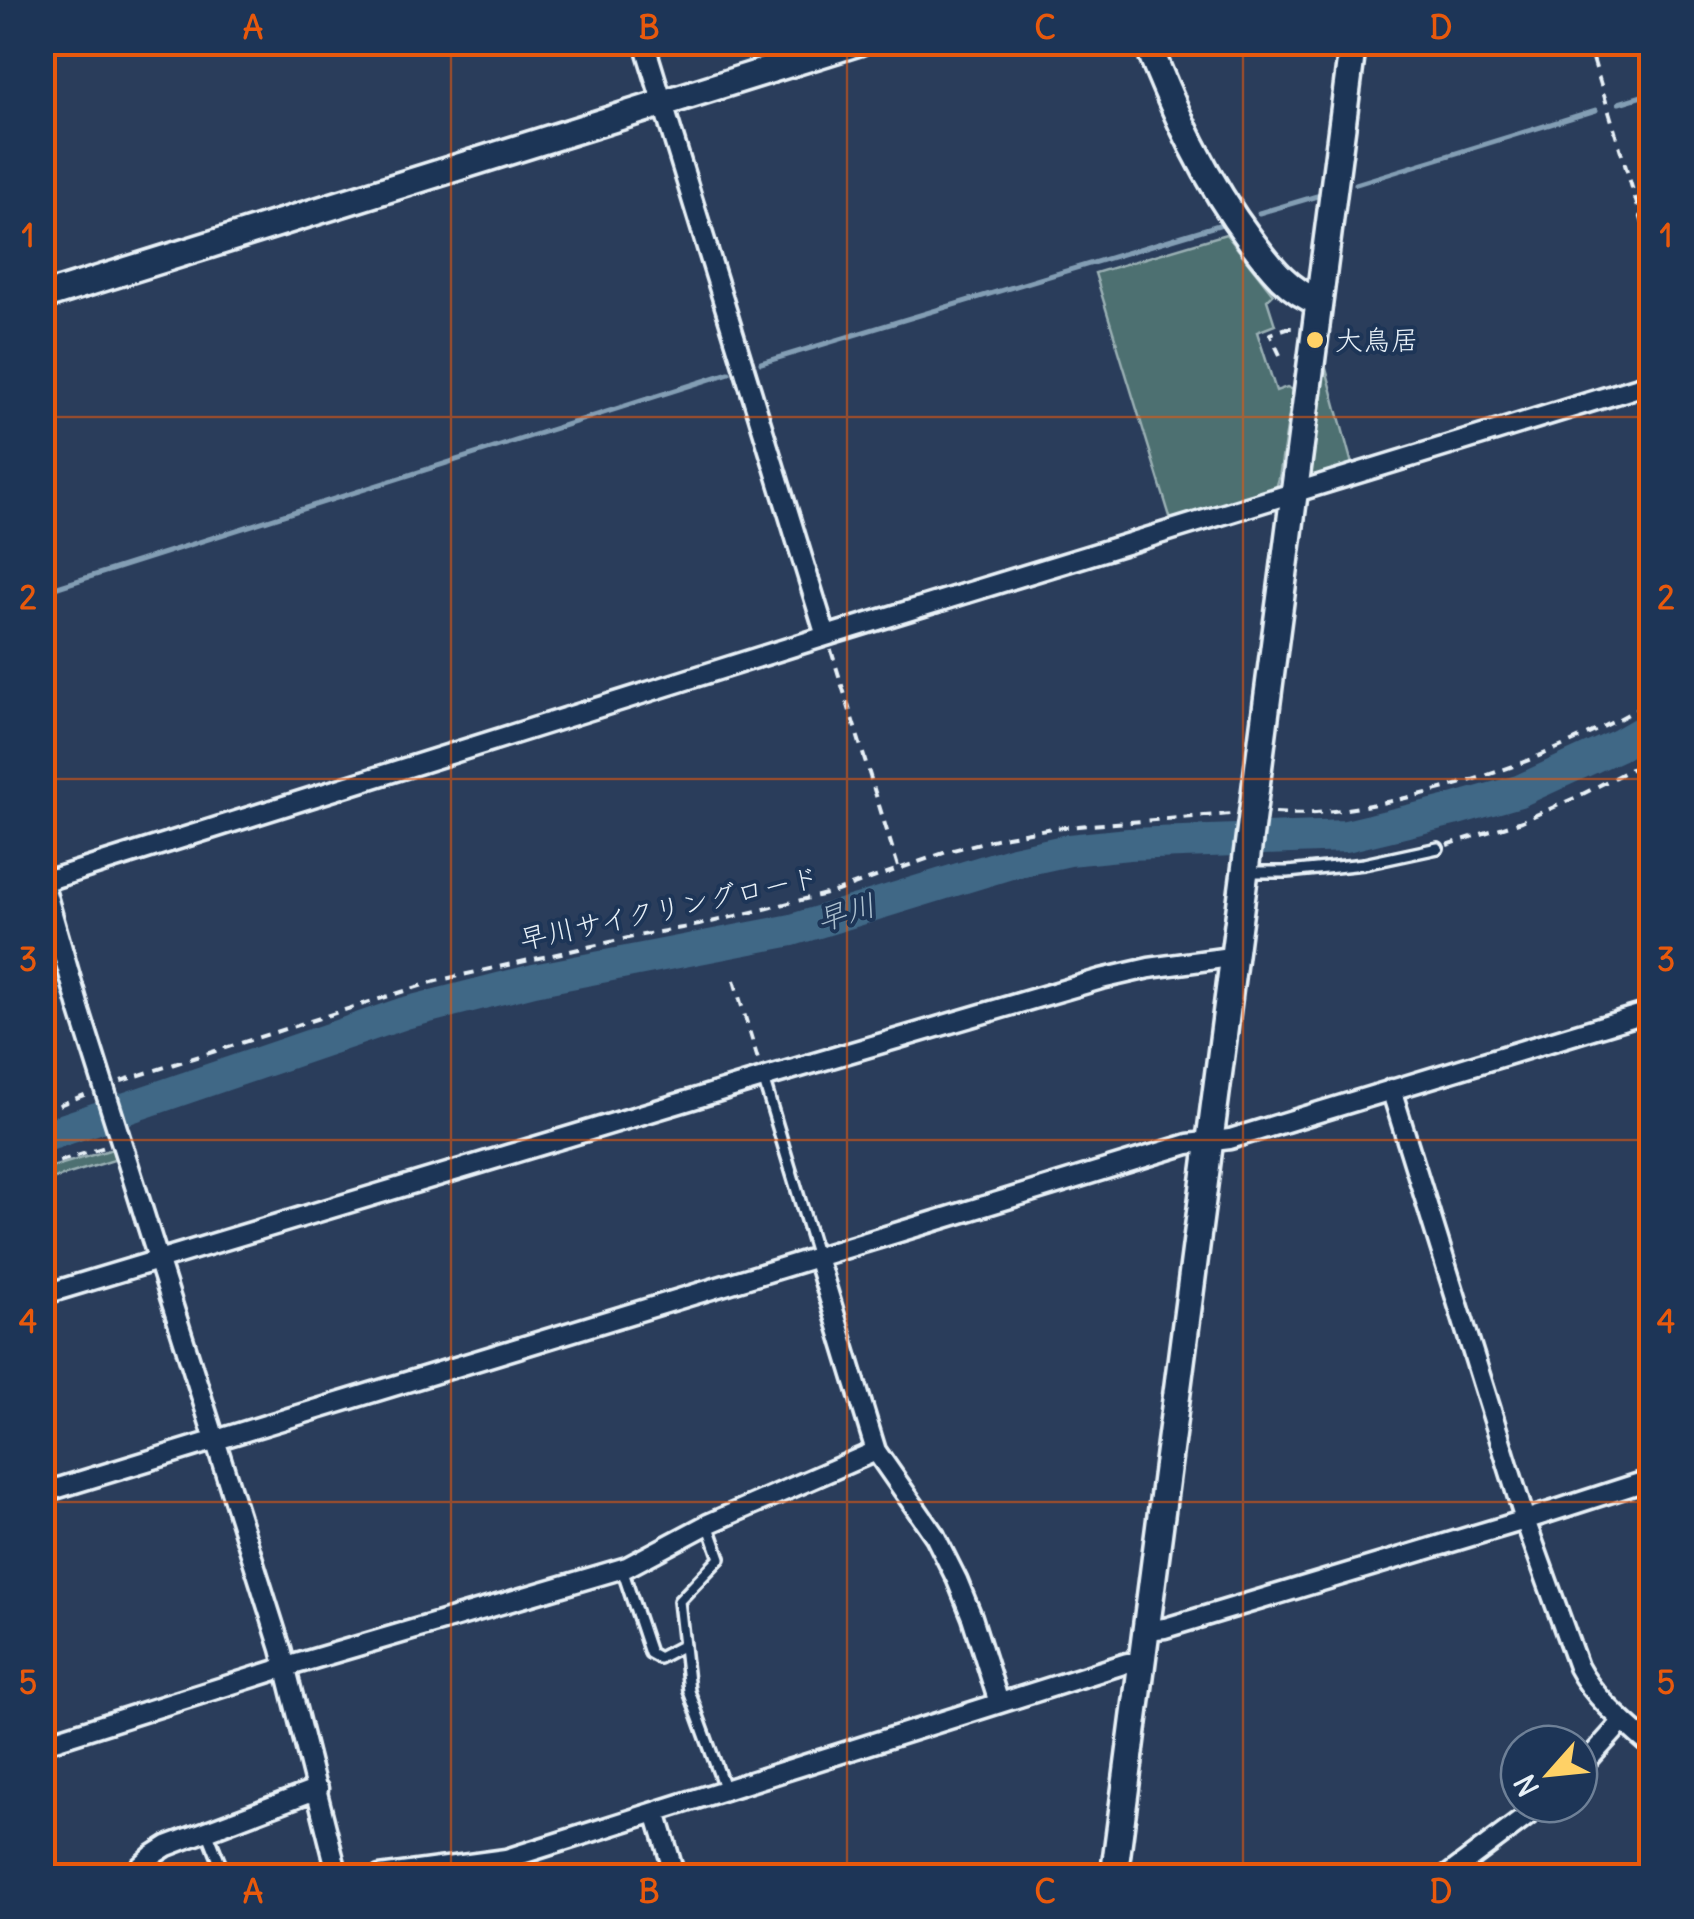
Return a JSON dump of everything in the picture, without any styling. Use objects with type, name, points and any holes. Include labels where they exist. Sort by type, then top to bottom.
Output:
[{"type":"street","points":[[644,42],[826,636]]},
{"type":"street","points":[[42,297],[859,42]]},
{"type":"street","points":[[1147,42],[1188,138],[1231,212],[1284,280],[1303,296],[1319,302]]},
{"type":"street","points":[[1114,1876],[1353,42]]},
{"type":"street","points":[[338,1876],[286,1667],[43,881],[1652,383]]},
{"type":"street","points":[[42,1295],[1125,972],[1234,958]]},
{"type":"street","points":[[42,1493],[1188,1144],[1230,1139],[1652,1011]]},
{"type":"street","points":[[1392,1089],[1525,1520],[1578,1667],[1623,1722],[1652,1748]]},
{"type":"street","points":[[817,1257],[876,1451],[935,1536],[957,1580],[999,1703]]},
{"type":"street","points":[[42,1744],[286,1667],[622,1569],[708,1524],[876,1451]]},
{"type":"street","points":[[1147,1630],[1166,1628],[1652,1479]]},
{"type":"street","points":[[380,1876],[506,1859],[1127,1663],[1141,1663]]},
{"type":"street","points":[[1599,1748],[1623,1722]]},
{"type":"street","points":[[130,1876],[160,1850],[318,1789]]},
{"type":"street","points":[[656,1812],[674,1876]]},
{"type":"street","points":[[1448,1876],[1517,1824]]},
{"type":"lane","points":[[1246,869],[1288,872],[1364,864],[1438,848]]},
{"type":"lane","points":[[763,1078],[817,1257]]},
{"type":"lane","points":[[708,1524],[720,1558],[679,1601],[689,1691],[725,1790]]},
{"type":"lane","points":[[622,1569],[650,1653],[658,1658],[684,1645]]},
{"type":"lane","points":[[207,1831],[225,1876]]},
{"type":"path","points":[[1588,42],[1652,254]]},
{"type":"path","points":[[1280,355],[1270,334],[1292,327],[1306,330]]},
{"type":"path","points":[[826,636],[899,870]]},
{"type":"path","name":"早川サイクリングロード","points":[[42,1112],[436,980],[769,909],[992,840],[1052,828],[1252,814],[1307,815],[1440,791],[1540,756],[1652,701]]},
{"type":"path","points":[[1438,848],[1522,821],[1652,758]]},
{"type":"path","points":[[734,980],[763,1078]]},
{"type":"path","points":[[42,1167],[122,1141]]},
{"type":"green space","points":[[1226,234],[1273,294],[1267,300],[1275,325],[1257,332],[1276,391],[1287,387],[1293,390],[1279,478],[1276,488],[1171,520],[1095,273]]},
{"type":"green space","points":[[1325,365],[1353,468],[1314,479],[1309,477]]},
{"type":"green space","points":[[116,1148],[149,1247],[147,1253],[117,1159],[43,1182],[42,1170]]},
{"type":"waterway","points":[[1619,103],[1652,93]]},
{"type":"waterway","points":[[1356,184],[1596,110]]},
{"type":"waterway","points":[[1259,213],[1317,196]]},
{"type":"waterway","points":[[761,363],[1222,224]]},
{"type":"waterway","points":[[42,592],[729,373]]},
{"type":"waterway","name":"早川","points":[[42,1137],[405,1013],[534,980],[792,930],[1014,862],[1069,850],[1129,844],[1346,836],[1453,810],[1519,791],[1652,726]]},
{"type":"place","name":"大鳥居","points":[[1315,340]]}]
